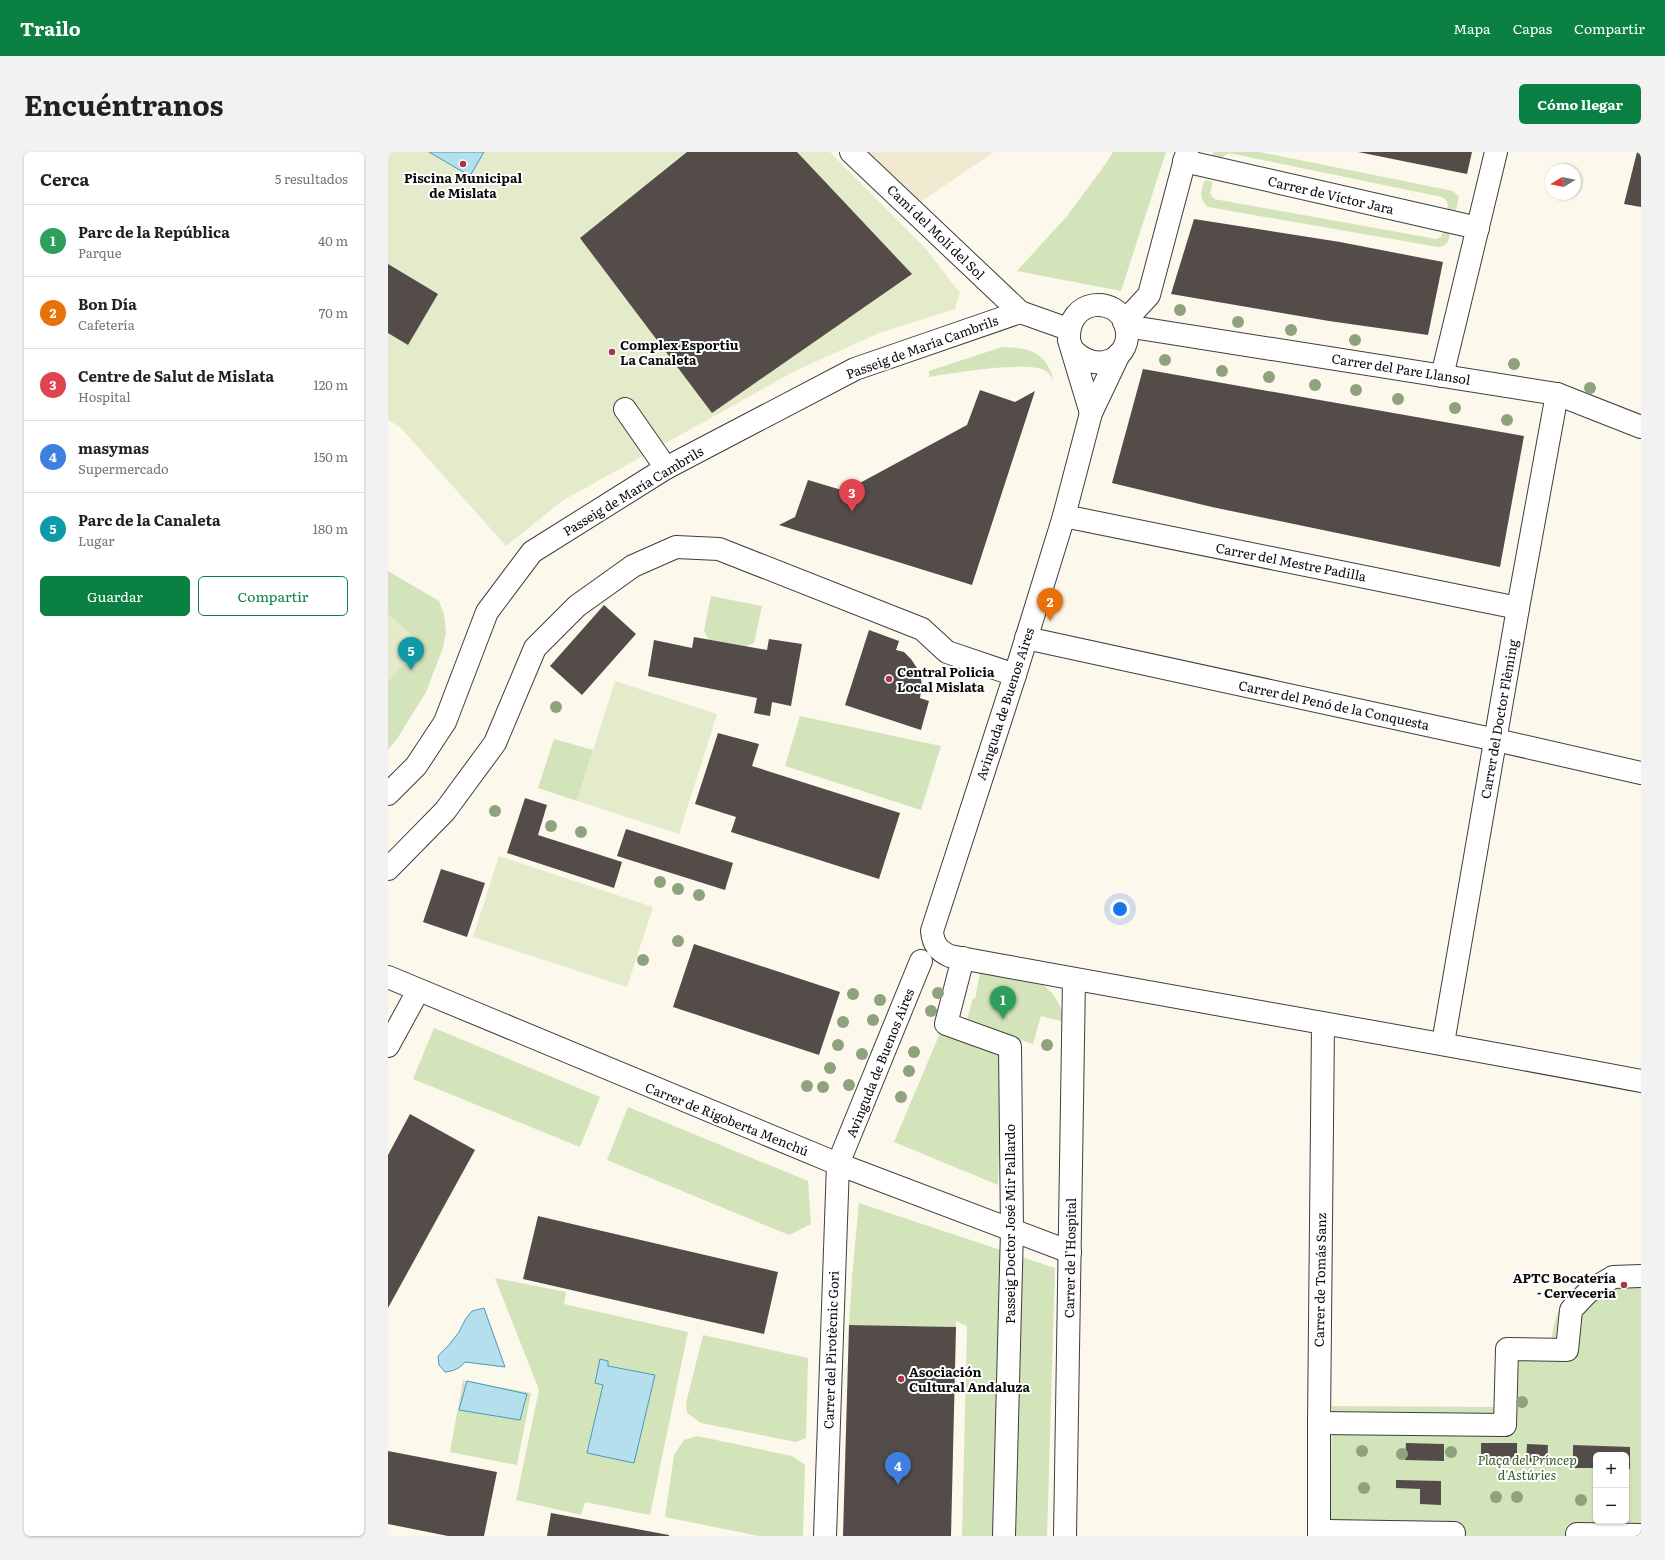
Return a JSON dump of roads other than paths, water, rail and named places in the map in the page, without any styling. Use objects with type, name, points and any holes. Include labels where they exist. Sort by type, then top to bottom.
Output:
[{"type":"street","name":"Camí del Molí del Sol","points":[[852,152],[1020,312]]},
{"type":"street","points":[[1442,376],[1496,152]]},
{"type":"street","points":[[1020,312],[1071,340],[1080,357],[1089,362],[1099,363],[1109,361],[1149,295],[1186,157]]},
{"type":"street","name":"Carrer de Víctor Jara","points":[[1186,157],[1478,228]]},
{"type":"street","points":[[1091,413],[1071,340],[1072,320],[1078,312],[1087,307],[1095,305],[1105,306],[1114,310],[1123,337]]},
{"type":"street","name":"Passeig de María Cambrils","points":[[388,794],[416,766],[446,722],[487,612],[532,552],[666,468],[855,369],[1020,312]]},
{"type":"street","name":"Carrer del Pare Llansol","points":[[1123,337],[1156,331],[1557,394],[1641,427]]},
{"type":"street","name":"Avinguda de Buenos Aires","points":[[838,1164],[930,946],[1064,516],[1091,413],[1123,337]]},
{"type":"street","name":"Carrer del Doctor Flèming","points":[[1443,1043],[1518,608],[1557,394]]},
{"type":"street","points":[[625,409],[666,468]]},
{"type":"street","name":"Carrer del Mestre Padilla","points":[[1064,516],[1518,608]]},
{"type":"street","points":[[388,869],[445,811],[495,744],[536,648],[577,606],[633,566],[676,547],[719,549],[922,629],[947,652],[1015,675]]},
{"type":"street","name":"Carrer del Penó de la Conquesta","points":[[1026,638],[1641,773]]},
{"type":"street","points":[[930,946],[950,956],[1323,1024],[1443,1043],[1641,1081]]},
{"type":"street","name":"Passeig Doctor José Mir Pallardo","points":[[963,958],[946,1024],[1010,1047],[1012,1230],[1004,1536]]},
{"type":"street","name":"Carrer de Rigoberta Menchú","points":[[388,978],[838,1164],[1070,1252]]},
{"type":"street","name":"Carrer de l'Hospital","points":[[1065,1536],[1074,979]]},
{"type":"street","points":[[388,1046],[418,991]]},
{"type":"street","name":"Carrer de Tomás Sanz","points":[[1319,1536],[1323,1024]]},
{"type":"street","name":"Carrer del Pirotècnic Gori","points":[[825,1536],[838,1164]]},
{"type":"street","points":[[1319,1423],[1505,1425],[1507,1349],[1567,1350],[1571,1310],[1584,1296],[1613,1277],[1641,1276]]},
{"type":"street","points":[[1323,1536],[1326,1531],[1454,1533]]},
{"type":"street","points":[[1577,1534],[1641,1535]]},
{"type":"street","points":[[1065,1536],[1076,1536]]},
{"type":"water","name":"Piscina Municipal de Mislata","points":[[429,152],[484,152],[470,176]]},
{"type":"water","points":[[484,1308],[505,1367],[465,1362],[456,1369],[445,1372],[439,1365],[438,1356],[459,1332],[465,1320],[472,1311]]},
{"type":"water","points":[[600,1359],[608,1361],[608,1366],[655,1375],[634,1463],[587,1453],[603,1385],[595,1383]]},
{"type":"water","points":[[467,1381],[527,1394],[520,1420],[459,1410]]},
{"type":"place","name":"Piscina Municipal de Mislata","points":[[463,164]]},
{"type":"place","name":"Complex Esportiu La Canaleta","points":[[612,352]]},
{"type":"place","name":"Centre de Salut de Mislata","points":[[852,512]]},
{"type":"place","name":"Bon Día","points":[[1050,621]]},
{"type":"place","name":"Parc de la Canaleta","points":[[411,670]]},
{"type":"place","name":"Central Policia Local Mislata","points":[[889,679]]},
{"type":"place","name":"Parc de la República","points":[[1003,1019]]},
{"type":"place","name":"APTC Bocatería - Cerveceria","points":[[1624,1285]]},
{"type":"place","name":"Asociación Cultural Andaluza","points":[[901,1379]]},
{"type":"place","name":"masymas","points":[[898,1485]]},
{"type":"park label","name":"Plaça del Príncep d'Astúries","points":[[1527,1468]]}]
